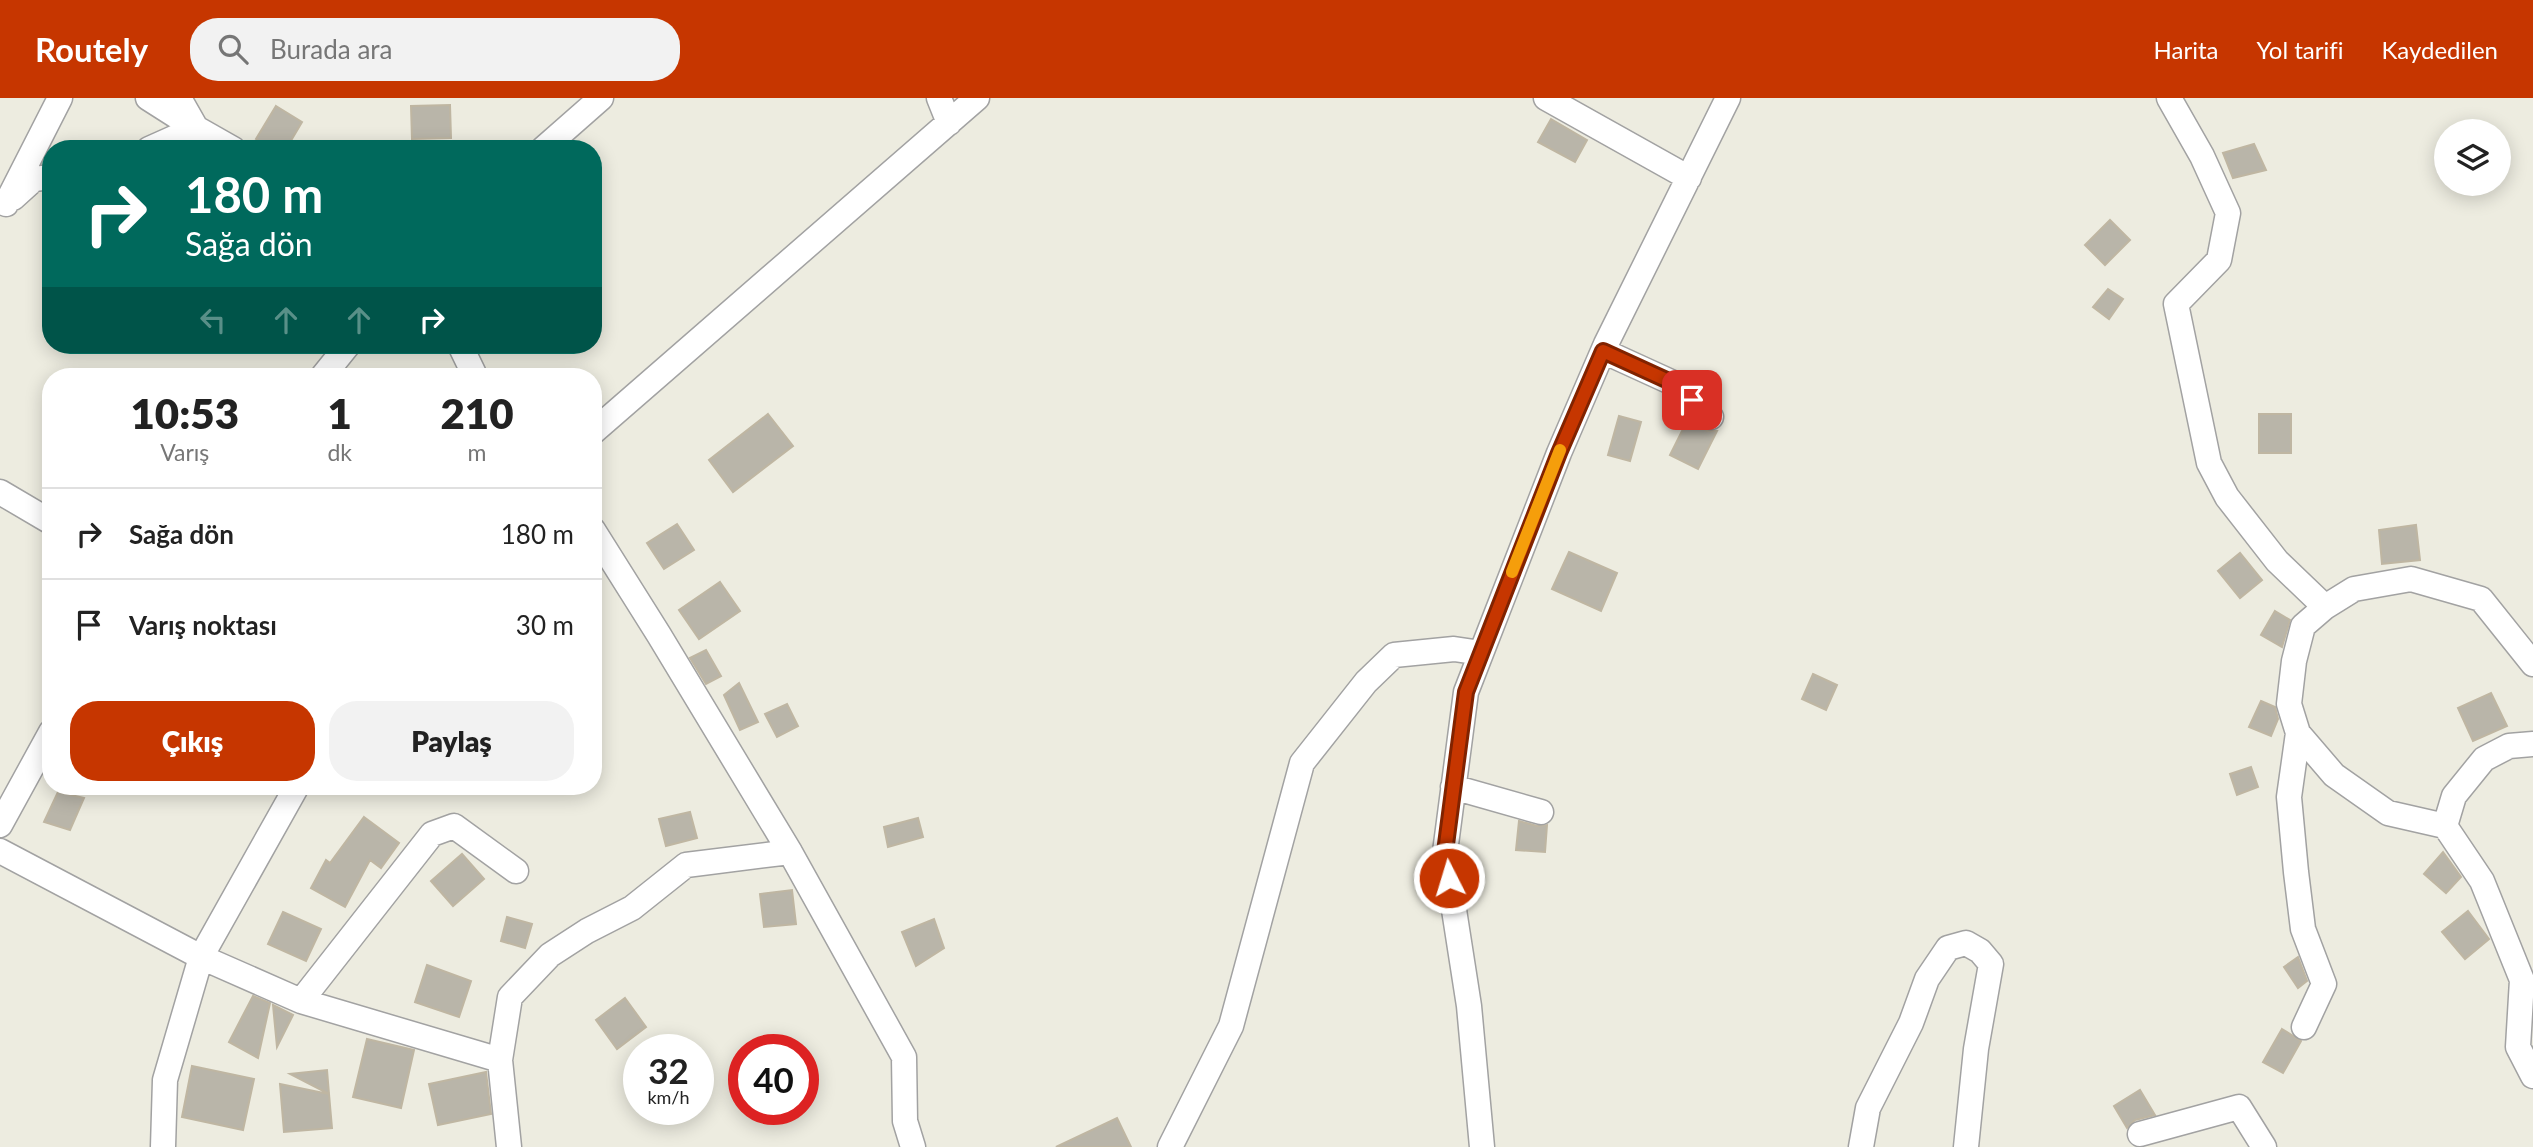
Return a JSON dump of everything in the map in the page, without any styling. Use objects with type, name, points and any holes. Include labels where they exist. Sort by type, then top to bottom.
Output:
[{"type":"street","points":[[3,211],[60,98]]},
{"type":"street","points":[[148,98],[217,140]]},
{"type":"street","points":[[179,98],[196,128]]},
{"type":"street","points":[[553,140],[601,98]]},
{"type":"street","points":[[939,98],[949,122]]},
{"type":"street","points":[[602,424],[977,98]]},
{"type":"street","points":[[1546,98],[1689,178]]},
{"type":"street","points":[[1482,1147],[1469,1006],[1445,852],[1466,692],[1559,453],[1603,351],[1728,98]]},
{"type":"street","points":[[2169,98],[2202,156],[2228,213],[2219,260],[2176,304],[2209,463],[2227,497],[2277,561],[2325,607]]},
{"type":"street","points":[[169,140],[196,128]]},
{"type":"street","points":[[3,211],[34,179],[42,178]]},
{"type":"street","points":[[1603,351],[1673,383],[1711,416]]},
{"type":"street","points":[[329,368],[341,354]]},
{"type":"street","points":[[0,492],[42,511]]},
{"type":"street","points":[[602,544],[790,852],[904,1058],[905,1121],[913,1147]]},
{"type":"street","points":[[2533,664],[2480,599],[2411,579],[2354,589],[2325,607],[2303,626],[2294,660],[2289,704],[2298,733],[2334,775],[2388,813],[2445,826],[2483,881],[2522,980],[2518,1047],[2533,1076]]},
{"type":"street","points":[[1170,1147],[1231,1026],[1302,763],[1366,682],[1394,655],[1454,649],[1481,653]]},
{"type":"street","points":[[2298,733],[2289,797],[2296,872],[2303,929],[2324,984],[2304,1027]]},
{"type":"street","points":[[2445,826],[2454,796],[2484,759],[2509,746],[2533,744]]},
{"type":"street","points":[[0,825],[42,748]]},
{"type":"street","points":[[1453,787],[1541,812]]},
{"type":"street","points":[[163,1147],[165,1080],[201,957],[292,795]]},
{"type":"street","points":[[302,1001],[432,834],[454,826],[516,871]]},
{"type":"street","points":[[0,850],[201,957],[302,1001],[500,1060]]},
{"type":"street","points":[[509,1147],[500,1060],[510,996],[551,955],[587,931],[632,908],[686,865],[790,852]]},
{"type":"street","points":[[1861,1147],[1868,1108],[1911,1023],[1927,979],[1948,948],[1966,943],[1980,951],[1991,964],[1976,1049],[1966,1147]]},
{"type":"street","points":[[2140,1134],[2239,1107],[2264,1147]]},
{"type":"street","points":[[1478,1117],[1494,1147]]},
{"type":"building","points":[[450,105],[451,138],[412,139],[411,106]]},
{"type":"building","points":[[276,106],[302,122],[291,140],[256,139]]},
{"type":"building","points":[[1551,119],[1587,140],[1575,162],[1538,142]]},
{"type":"building","points":[[2254,144],[2266,170],[2233,178],[2223,153]]},
{"type":"building","points":[[2110,220],[2130,240],[2105,265],[2085,245]]},
{"type":"building","points":[[2108,289],[2123,299],[2109,319],[2093,307]]},
{"type":"building","points":[[768,414],[793,446],[733,492],[709,460]]},
{"type":"building","points":[[2259,414],[2291,414],[2291,453],[2259,453]]},
{"type":"building","points":[[1619,416],[1641,422],[1630,461],[1608,455]]},
{"type":"building","points":[[1689,417],[1707,431],[1717,431],[1698,469],[1670,455]]},
{"type":"building","points":[[677,524],[694,550],[664,569],[647,543]]},
{"type":"building","points":[[2416,525],[2420,560],[2382,564],[2379,530]]},
{"type":"building","points":[[1569,552],[1617,573],[1601,611],[1552,589]]},
{"type":"building","points":[[2240,553],[2262,580],[2240,598],[2218,571]]},
{"type":"building","points":[[720,582],[740,611],[699,639],[679,610]]},
{"type":"building","points":[[2275,611],[2290,620],[2282,647],[2261,635]]},
{"type":"building","points":[[706,650],[721,676],[706,684],[690,658]]},
{"type":"building","points":[[1813,674],[1837,685],[1826,710],[1802,699]]},
{"type":"building","points":[[739,683],[758,722],[740,730],[724,695]]},
{"type":"building","points":[[2491,693],[2507,726],[2473,741],[2458,708]]},
{"type":"building","points":[[2261,701],[2275,707],[2278,719],[2271,736],[2249,727]]},
{"type":"building","points":[[787,704],[798,726],[777,737],[765,714]]},
{"type":"building","points":[[2251,767],[2258,787],[2237,795],[2230,774]]},
{"type":"building","points":[[57,795],[84,798],[70,830],[44,822]]},
{"type":"building","points":[[690,812],[697,838],[666,846],[659,819]]},
{"type":"building","points":[[364,817],[399,843],[381,868],[370,860],[345,907],[311,888],[326,860],[330,863]]},
{"type":"building","points":[[918,818],[923,837],[888,847],[884,827]]},
{"type":"building","points":[[1519,821],[1537,826],[1547,825],[1545,852],[1516,850]]},
{"type":"building","points":[[2443,852],[2461,877],[2446,893],[2424,874]]},
{"type":"building","points":[[462,854],[484,879],[453,906],[431,881]]},
{"type":"building","points":[[792,890],[796,924],[764,927],[760,894]]},
{"type":"building","points":[[2468,911],[2489,939],[2465,959],[2442,932]]},
{"type":"building","points":[[283,912],[321,929],[306,961],[268,944]]},
{"type":"building","points":[[507,917],[532,924],[525,948],[501,941]]},
{"type":"building","points":[[934,919],[944,948],[916,966],[902,932]]},
{"type":"building","points":[[2298,957],[2307,981],[2298,988],[2284,967]]},
{"type":"building","points":[[427,965],[471,981],[459,1017],[415,1002]]},
{"type":"building","points":[[253,996],[270,1003],[258,1058],[229,1042]]},
{"type":"building","points":[[625,998],[646,1027],[637,1034],[623,1034],[623,1044],[617,1049],[596,1020]]},
{"type":"building","points":[[273,1005],[293,1015],[277,1047]]},
{"type":"building","points":[[2282,1029],[2301,1041],[2283,1073],[2263,1062]]},
{"type":"building","points":[[367,1039],[414,1050],[401,1108],[353,1097]]},
{"type":"building","points":[[192,1066],[254,1079],[243,1130],[182,1117]]},
{"type":"building","points":[[327,1070],[329,1094],[290,1074]]},
{"type":"building","points":[[486,1072],[491,1114],[438,1125],[429,1084]]},
{"type":"building","points":[[280,1084],[329,1094],[332,1128],[284,1132]]},
{"type":"building","points":[[2140,1090],[2155,1115],[2135,1120],[2127,1128],[2114,1106]]},
{"type":"building","points":[[1117,1118],[1131,1147],[1056,1147]]},
{"type":"slow traffic","points":[[1512,572],[1560,450]]},
{"type":"route","points":[[1449,878],[1445,852],[1466,692],[1559,453],[1603,351],[1673,383],[1692,400]]}]
